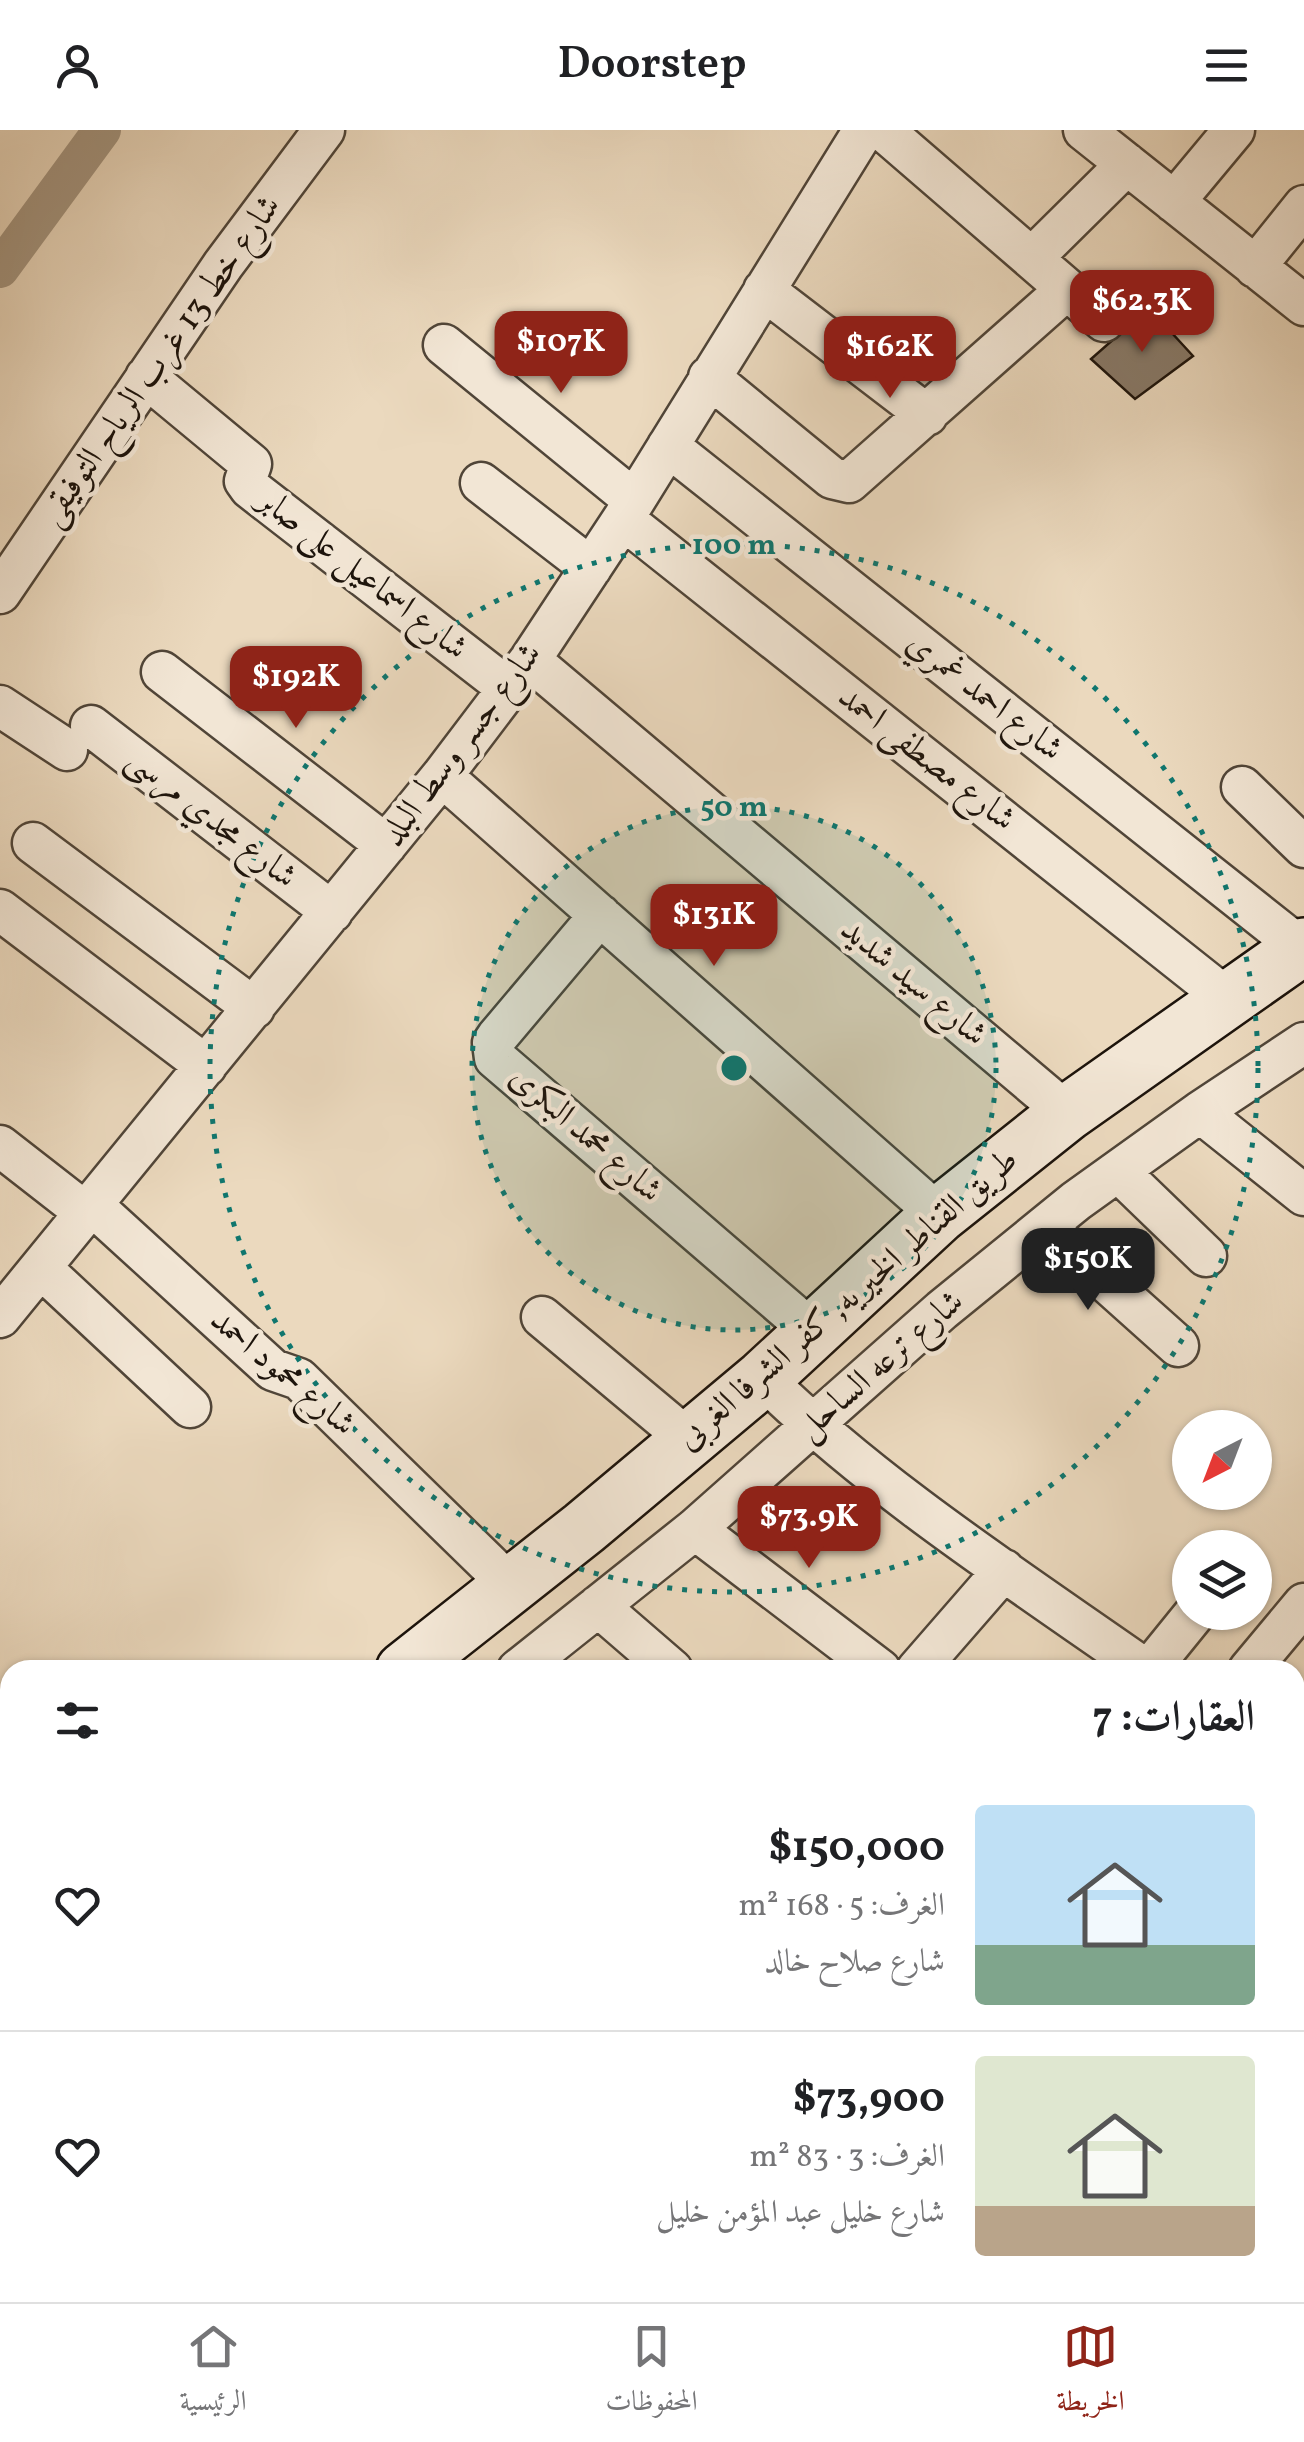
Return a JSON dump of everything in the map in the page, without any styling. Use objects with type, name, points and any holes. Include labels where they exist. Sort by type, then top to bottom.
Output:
[{"type":"street","name":"شارع خط 13 غرب الرياح التوفيقى","points":[[0,593],[223,266],[324,130]]},
{"type":"street","name":"شارع جسر وسط البلد","points":[[5,1301],[40,1268],[89,1209],[386,846],[520,675],[864,130]]},
{"type":"street","points":[[883,130],[1104,321]]},
{"type":"street","points":[[1084,130],[1304,306]]},
{"type":"street","points":[[1174,202],[1234,130]]},
{"type":"street","points":[[1032,258],[1127,164]]},
{"type":"street","points":[[1256,267],[1304,206]]},
{"type":"street","points":[[764,290],[927,415]]},
{"type":"street","points":[[710,377],[840,482],[849,482],[1067,290]]},
{"type":"street","name":"شارع مصطفى احمد","points":[[444,345],[628,509],[1229,1000]]},
{"type":"street","name":"شارع اسماعيل على صابر","points":[[146,377],[251,464],[246,486],[520,675]]},
{"type":"street","name":"شارع احمد غمري","points":[[668,446],[1302,947]]},
{"type":"street","points":[[481,483],[590,568]]},
{"type":"street","points":[[162,672],[386,846]]},
{"type":"street","name":"شارع سيد شديد","points":[[520,675],[1066,1113]]},
{"type":"street","name":"شارع مجدي مرسى","points":[[0,706],[78,738],[332,912]]},
{"type":"street","points":[[442,776],[940,1215]]},
{"type":"street","points":[[1242,787],[1304,847]]},
{"type":"street","points":[[32,843],[254,1008]]},
{"type":"street","points":[[0,910],[206,1066]]},
{"type":"street","name":"شارع محمد البكرى","points":[[600,916],[497,1037],[493,1044],[495,1058],[812,1331]]},
{"type":"street","name":"طريق القناطر الخيريه, كفر الشرفا الغربى","points":[[417,1660],[763,1378],[940,1215],[1066,1113],[1302,947]]},
{"type":"street","name":"شارع ترعه الساحل","points":[[534,1660],[695,1528],[942,1310],[1045,1227],[1200,1112],[1304,1044]]},
{"type":"street","points":[[1200,1112],[1304,1195]]},
{"type":"street","name":"شارع محمود احمد","points":[[0,1146],[89,1209],[272,1370],[300,1379],[511,1586]]},
{"type":"street","points":[[1118,1171],[1206,1256]]},
{"type":"street","points":[[1045,1227],[1178,1346]]},
{"type":"street","points":[[40,1268],[190,1406]]},
{"type":"street","points":[[542,1318],[689,1440]]},
{"type":"street","points":[[763,1378],[813,1427],[1004,1570],[1134,1660]]},
{"type":"street","points":[[695,1528],[867,1660]]},
{"type":"street","points":[[926,1660],[1004,1570]]},
{"type":"street","points":[[1257,1660],[1304,1604]]},
{"type":"street","points":[[598,1606],[660,1660]]},
{"type":"street","points":[[1156,1660],[1181,1630]]},
{"type":"building","points":[[1149,308],[1193,356],[1135,399],[1091,359]]},
{"type":"waterway","points":[[0,269],[102,130]]}]
